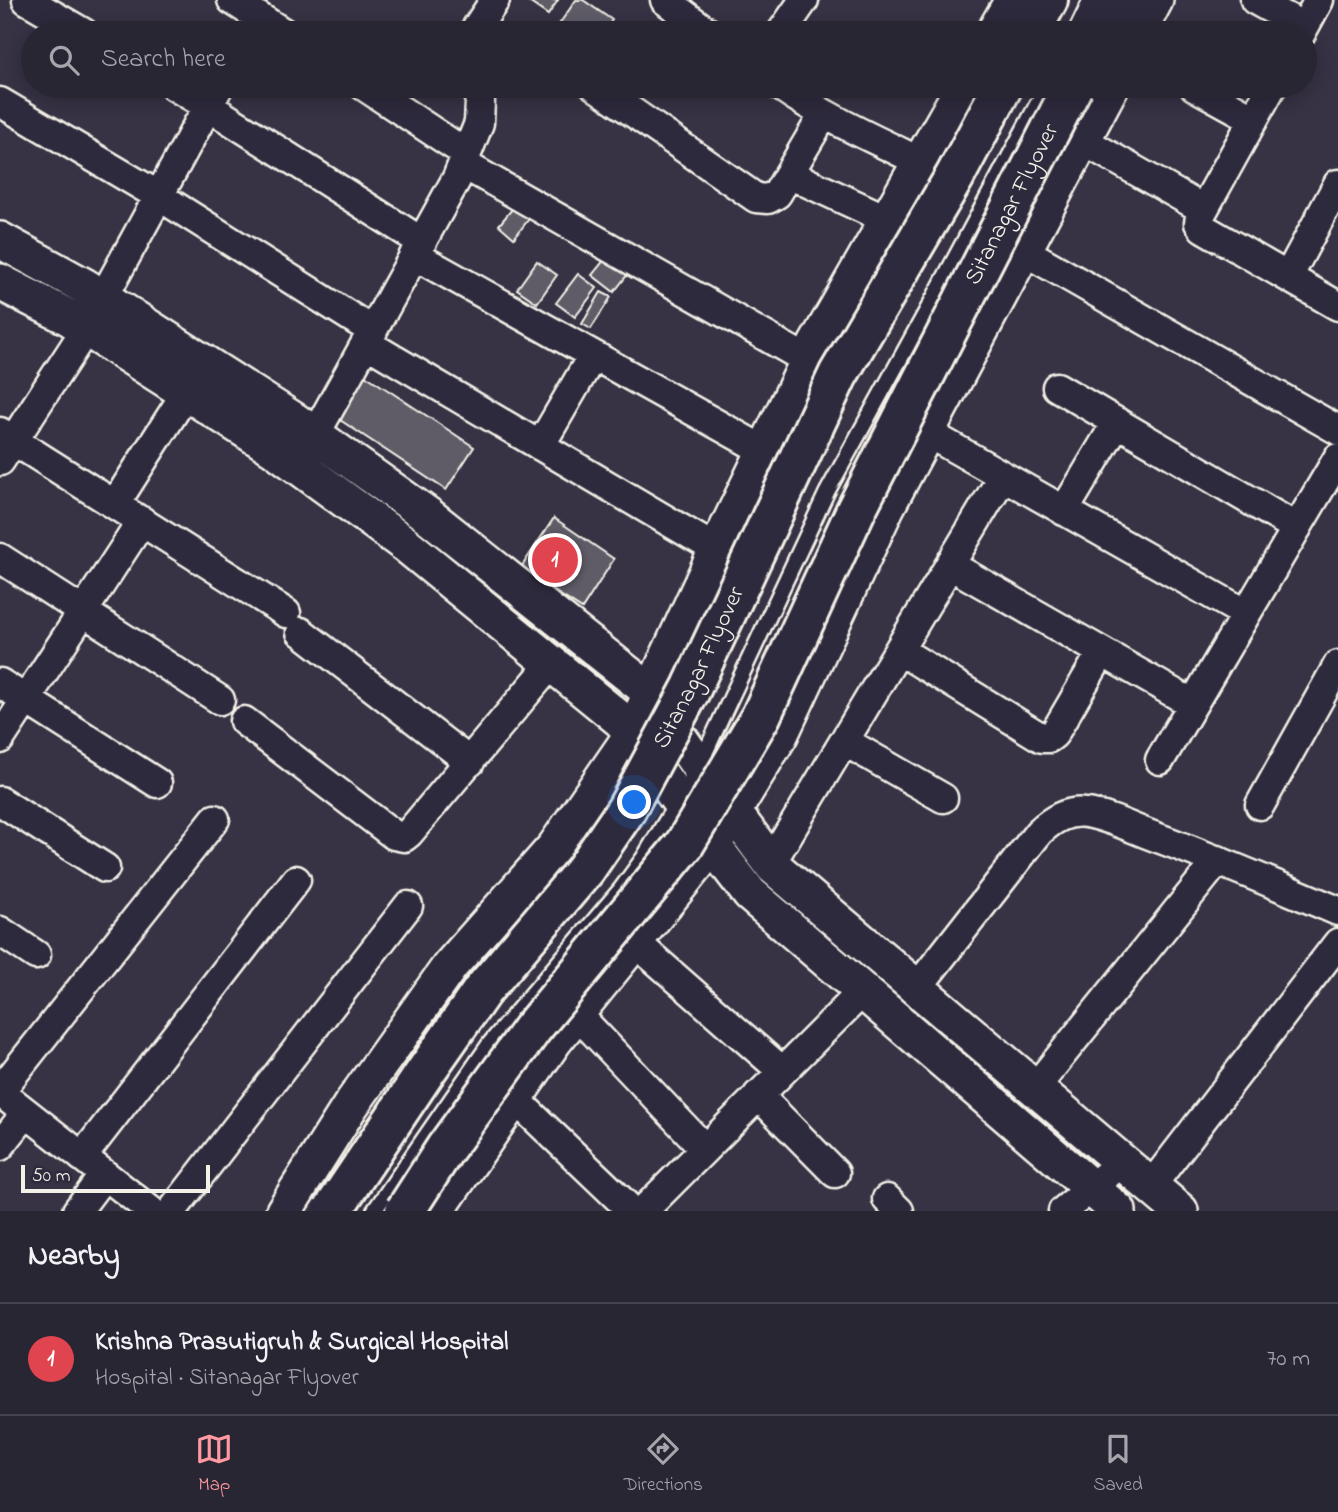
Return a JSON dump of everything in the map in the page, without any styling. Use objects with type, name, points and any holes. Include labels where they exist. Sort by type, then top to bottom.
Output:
[{"type":"main road","points":[[1037,21],[1048,0]]},
{"type":"main road","points":[[1106,21],[1117,0]]},
{"type":"main road","name":"Sitanagar Flyover","points":[[332,1211],[482,991],[585,870],[626,810],[691,689],[838,375],[955,176],[997,98]]},
{"type":"main road","name":"Sitanagar Flyover","points":[[405,1211],[445,1149],[531,1029],[684,845],[761,716],[856,510],[1067,98]]},
{"type":"street","points":[[27,0],[63,21]]},
{"type":"street","points":[[232,0],[258,16]]},
{"type":"street","points":[[481,21],[495,0]]},
{"type":"street","points":[[789,21],[804,0]]},
{"type":"street","points":[[1001,21],[1013,0]]},
{"type":"street","points":[[1144,21],[1155,0]]},
{"type":"street","points":[[1255,0],[1288,21]]},
{"type":"street","points":[[1307,21],[1319,0]]},
{"type":"street","points":[[674,3],[695,21]]},
{"type":"street","points":[[213,98],[86,329],[5,444],[115,504],[293,623],[470,762]]},
{"type":"street","points":[[217,98],[418,249],[593,355],[765,451]]},
{"type":"street","points":[[381,98],[465,159],[809,361]]},
{"type":"street","points":[[298,466],[465,159],[479,123],[479,98]]},
{"type":"street","points":[[611,98],[756,198],[768,200],[777,194],[824,114]]},
{"type":"street","points":[[798,98],[921,162]]},
{"type":"street","points":[[284,1211],[351,1105],[450,967],[555,847],[632,735],[717,550],[809,361],[957,98]]},
{"type":"street","points":[[448,1206],[514,1097],[576,1013],[713,844],[780,735],[886,508],[1105,98]]},
{"type":"street","points":[[1216,98],[1254,119]]},
{"type":"street","points":[[1265,98],[1203,209],[1199,223],[1203,228],[1338,306]]},
{"type":"street","points":[[0,102],[159,196],[369,337],[540,446],[717,550]]},
{"type":"street","points":[[1082,140],[1203,209]]},
{"type":"street","points":[[789,174],[888,220]]},
{"type":"street","points":[[1288,277],[1338,184]]},
{"type":"street","points":[[0,240],[102,297],[315,436],[429,516],[642,686],[774,867],[1180,1211]]},
{"type":"street","points":[[1024,251],[1338,429]]},
{"type":"street","points":[[0,282],[69,318],[275,449],[405,544],[622,721],[750,894],[1118,1211]]},
{"type":"street","points":[[540,446],[593,355]]},
{"type":"street","points":[[1057,387],[1297,528]]},
{"type":"street","points":[[115,504],[186,393]]},
{"type":"street","points":[[1064,511],[1117,422]]},
{"type":"street","points":[[926,432],[1246,614]]},
{"type":"street","points":[[1160,760],[1338,458]]},
{"type":"street","points":[[771,863],[1003,476]]},
{"type":"street","points":[[0,739],[142,521]]},
{"type":"street","points":[[0,558],[220,700]]},
{"type":"street","points":[[950,565],[1193,704]]},
{"type":"street","points":[[899,650],[1042,738],[1049,738],[1054,734],[1101,652]]},
{"type":"street","points":[[244,721],[394,835],[404,837],[551,664]]},
{"type":"street","points":[[1260,805],[1338,665]]},
{"type":"street","points":[[0,683],[157,783]]},
{"type":"street","points":[[844,741],[943,799]]},
{"type":"street","points":[[0,801],[105,868]]},
{"type":"street","points":[[917,988],[1039,832],[1052,820],[1064,815],[1086,813],[1218,860],[1338,911]]},
{"type":"street","points":[[151,1211],[0,1092],[215,819]]},
{"type":"street","points":[[1035,1088],[1218,860]]},
{"type":"street","points":[[82,1157],[296,880]]},
{"type":"street","points":[[172,1211],[408,906]]},
{"type":"street","points":[[0,931],[36,955]]},
{"type":"street","points":[[634,941],[782,1071]]},
{"type":"street","points":[[1151,1186],[1338,943]]},
{"type":"street","points":[[643,1211],[863,991]]},
{"type":"street","points":[[576,1013],[705,1149]]},
{"type":"street","points":[[758,1095],[835,1173]]},
{"type":"street","points":[[514,1097],[632,1211]]},
{"type":"street","points":[[0,1146],[26,1113]]},
{"type":"street","points":[[1063,1211],[1122,1162]]},
{"type":"street","points":[[77,1211],[104,1175]]},
{"type":"lane","points":[[1081,21],[1091,0]]},
{"type":"lane","points":[[374,1211],[490,1043],[620,890],[679,801],[699,766],[827,492],[1041,98]]},
{"type":"building","points":[[526,0],[558,0],[548,15]]},
{"type":"building","points":[[576,0],[583,0],[612,20],[611,21],[561,21]]},
{"type":"building","points":[[517,203],[532,215],[514,238],[499,225]]},
{"type":"building","points":[[609,254],[631,270],[614,292],[592,275]]},
{"type":"building","points":[[537,261],[557,275],[537,303],[517,289]]},
{"type":"building","points":[[578,274],[597,288],[575,317],[556,303]]},
{"type":"building","points":[[601,292],[611,297],[591,329],[582,324]]},
{"type":"building","points":[[365,375],[474,447],[446,490],[337,418]]},
{"type":"building","points":[[554,518],[614,559],[582,609],[520,569]]},
{"type":"place","name":"Krishna Prasutigruh & Surgical Hospital","points":[[555,560]]}]
